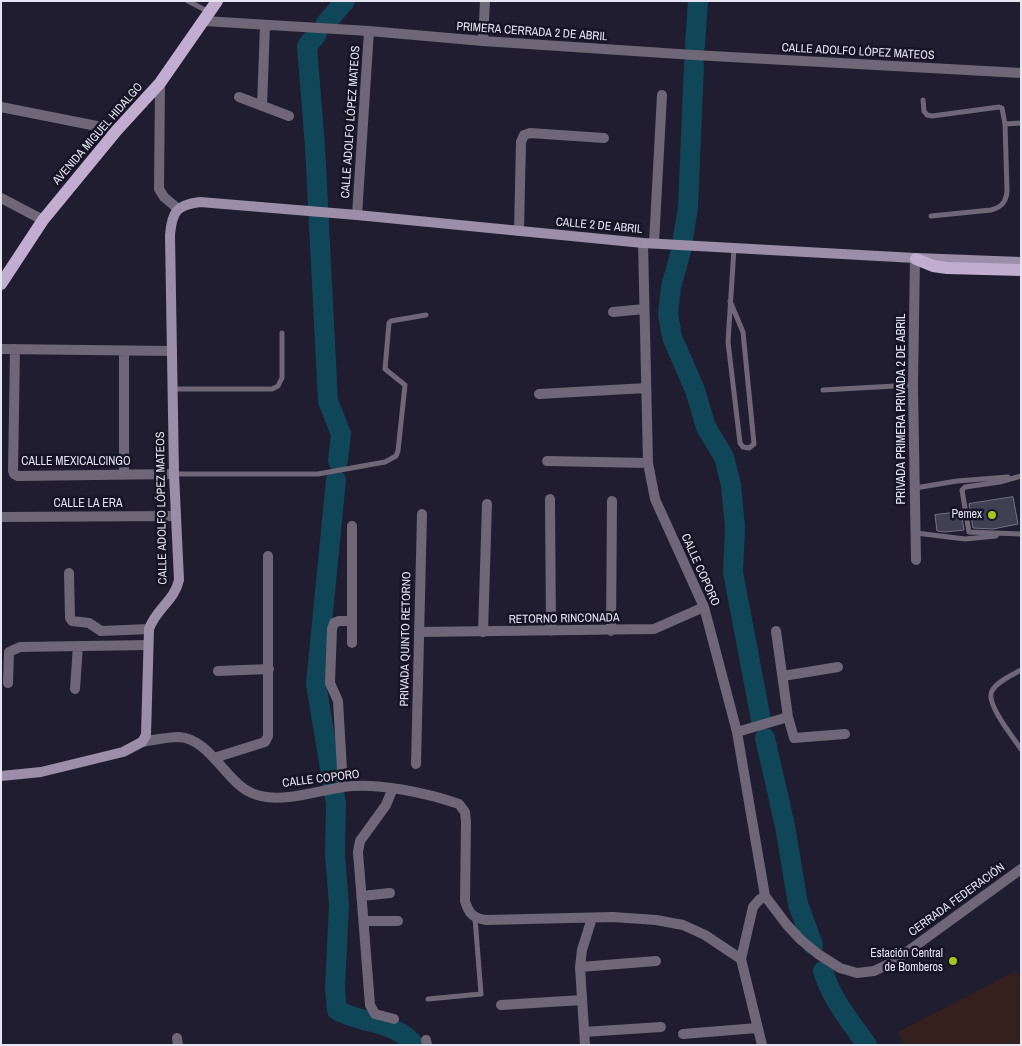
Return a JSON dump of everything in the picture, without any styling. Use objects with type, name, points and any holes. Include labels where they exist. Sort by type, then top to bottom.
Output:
[{"type":"main road","name":"AVENIDA MIGUEL HIDALGO","points":[[1,284],[43,220],[117,130],[160,84],[217,1]]},
{"type":"main road","name":"CALLE 2 DE ABRIL","points":[[177,208],[200,202],[357,215],[643,243],[1021,262]]},
{"type":"main road","name":"CALLE ADOLFO LÓPEZ MATEOS","points":[[142,742],[146,735],[147,726],[149,629],[156,614],[177,589],[178,580],[172,389],[170,235],[171,222],[177,208]]},
{"type":"main road","points":[[916,258],[934,266],[947,268],[1021,270]]},
{"type":"main road","points":[[1,776],[40,772],[123,752],[142,742]]},
{"type":"street","points":[[483,41],[485,1]]},
{"type":"street","name":"PRIMERA CERRADA 2 DE ABRIL","points":[[207,17],[265,25],[694,55]]},
{"type":"street","points":[[262,106],[265,25]]},
{"type":"street","name":"CALLE ADOLFO LÓPEZ MATEOS","points":[[357,215],[369,31]]},
{"type":"street","name":"CALLE ADOLFO LÓPEZ MATEOS","points":[[694,55],[1021,73]]},
{"type":"street","points":[[160,84],[159,189],[164,197],[177,208]]},
{"type":"street","points":[[654,243],[662,95]]},
{"type":"street","points":[[239,97],[289,116]]},
{"type":"street","points":[[1,107],[117,130]]},
{"type":"street","points":[[518,231],[521,142],[524,136],[530,133],[604,138]]},
{"type":"street","points":[[1,198],[43,220]]},
{"type":"street","name":"CALLE COPORO","points":[[643,243],[648,463],[655,499],[704,606],[737,732],[765,896]]},
{"type":"street","name":"PRIVADA PRIMERA PRIVADA 2 DE ABRIL","points":[[916,258],[913,385],[916,560]]},
{"type":"street","points":[[613,312],[644,309]]},
{"type":"street","points":[[1,349],[172,351]]},
{"type":"street","name":"CALLE MEXICALCINGO","points":[[15,350],[12,471],[14,474],[18,476],[174,474]]},
{"type":"street","points":[[124,351],[124,474]]},
{"type":"street","points":[[538,394],[646,388]]},
{"type":"street","points":[[547,461],[648,463]]},
{"type":"street","points":[[550,499],[551,631]]},
{"type":"street","points":[[611,631],[612,501]]},
{"type":"street","points":[[483,632],[487,504]]},
{"type":"street","name":"PRIVADA QUINTO RETORNO","points":[[416,764],[422,514]]},
{"type":"street","name":"CALLE LA ERA","points":[[1,517],[175,516]]},
{"type":"street","points":[[352,526],[352,643]]},
{"type":"street","points":[[214,758],[264,742],[268,736],[268,556]]},
{"type":"street","points":[[69,573],[70,618],[72,621],[90,623],[101,631],[149,629]]},
{"type":"street","name":"RETORNO RINCONADA","points":[[419,632],[611,631],[660,628],[704,606]]},
{"type":"street","points":[[343,787],[338,701],[330,683],[332,629],[334,623],[339,621],[352,621]]},
{"type":"street","points":[[776,631],[788,717],[794,738],[845,734]]},
{"type":"street","points":[[8,683],[10,652],[20,647],[148,645]]},
{"type":"street","points":[[76,689],[78,646]]},
{"type":"street","points":[[783,676],[838,667]]},
{"type":"street","points":[[218,671],[269,669]]},
{"type":"street","points":[[737,732],[788,717]]},
{"type":"street","name":"CALLE COPORO","points":[[142,742],[180,737],[198,743],[239,786],[257,795],[275,798],[323,792],[343,787],[376,786],[460,804],[465,812],[466,822],[466,901],[468,912],[475,918]]},
{"type":"street","points":[[392,788],[386,805],[360,841],[358,852],[370,1005],[375,1014],[394,1019]]},
{"type":"street","name":"CERRADA FEDERACIÓN","points":[[765,896],[801,940],[840,968],[858,973],[874,971],[892,962],[1021,869]]},
{"type":"street","points":[[362,896],[390,893]]},
{"type":"street","points":[[762,1045],[741,959],[753,907],[765,896]]},
{"type":"street","points":[[475,918],[486,920],[614,917],[656,920],[682,925],[705,935],[741,959]]},
{"type":"street","points":[[585,1045],[580,967],[582,950],[592,918]]},
{"type":"street","points":[[364,921],[398,921]]},
{"type":"street","points":[[580,967],[656,962]]},
{"type":"street","points":[[501,1006],[582,1000]]},
{"type":"street","points":[[584,1032],[661,1027]]},
{"type":"street","points":[[684,1034],[758,1028]]},
{"type":"lane","points":[[188,1],[207,17]]},
{"type":"lane","points":[[923,100],[924,111],[927,115],[932,116],[1002,108],[1005,124],[1006,200],[1000,207],[991,210],[931,216]]},
{"type":"lane","points":[[1005,124],[1021,123]]},
{"type":"lane","points":[[730,301],[743,332],[754,444],[749,448],[740,443],[728,342],[730,301],[734,248]]},
{"type":"lane","points":[[174,474],[318,474],[385,462],[396,456],[405,385],[385,369],[389,323],[391,321],[426,315]]},
{"type":"lane","points":[[172,389],[272,389],[278,386],[282,378],[282,333]]},
{"type":"lane","points":[[823,390],[913,385]]},
{"type":"lane","points":[[914,488],[978,479],[1018,476]]},
{"type":"lane","points":[[1018,476],[1000,482],[965,487],[962,490],[969,532],[1021,534]]},
{"type":"lane","points":[[916,533],[966,539],[1007,534]]},
{"type":"lane","points":[[1021,670],[993,688],[990,696],[992,705],[1021,749]]},
{"type":"lane","points":[[428,999],[481,994],[475,918]]},
{"type":"shaded area","points":[[1016,971],[1021,978],[1021,1045],[904,1045],[898,1032]]},
{"type":"building","name":"Pemex","points":[[1013,497],[1018,524],[993,529],[973,528],[969,504]]},
{"type":"building","name":"Pemex","points":[[961,512],[964,530],[937,531],[935,515]]},
{"type":"waterway","points":[[326,23],[345,1]]},
{"type":"waterway","points":[[695,46],[698,1]]},
{"type":"waterway","points":[[317,34],[307,46],[315,147],[328,401],[341,434],[338,461]]},
{"type":"waterway","points":[[683,238],[688,208],[694,64]]},
{"type":"waterway","points":[[681,251],[671,287],[668,313],[672,337],[695,390],[706,427],[724,457],[731,485],[735,527],[733,572],[761,720]]},
{"type":"waterway","points":[[336,480],[316,684],[336,804],[335,854],[339,905],[335,988],[337,1010],[398,1031],[414,1045]]},
{"type":"waterway","points":[[765,738],[785,826],[798,904],[813,945]]},
{"type":"waterway","points":[[823,971],[836,1001],[867,1045]]},
{"type":"place","name":"Pemex","points":[[992,515]]},
{"type":"place","name":"Estación Central de Bomberos","points":[[953,961]]}]
